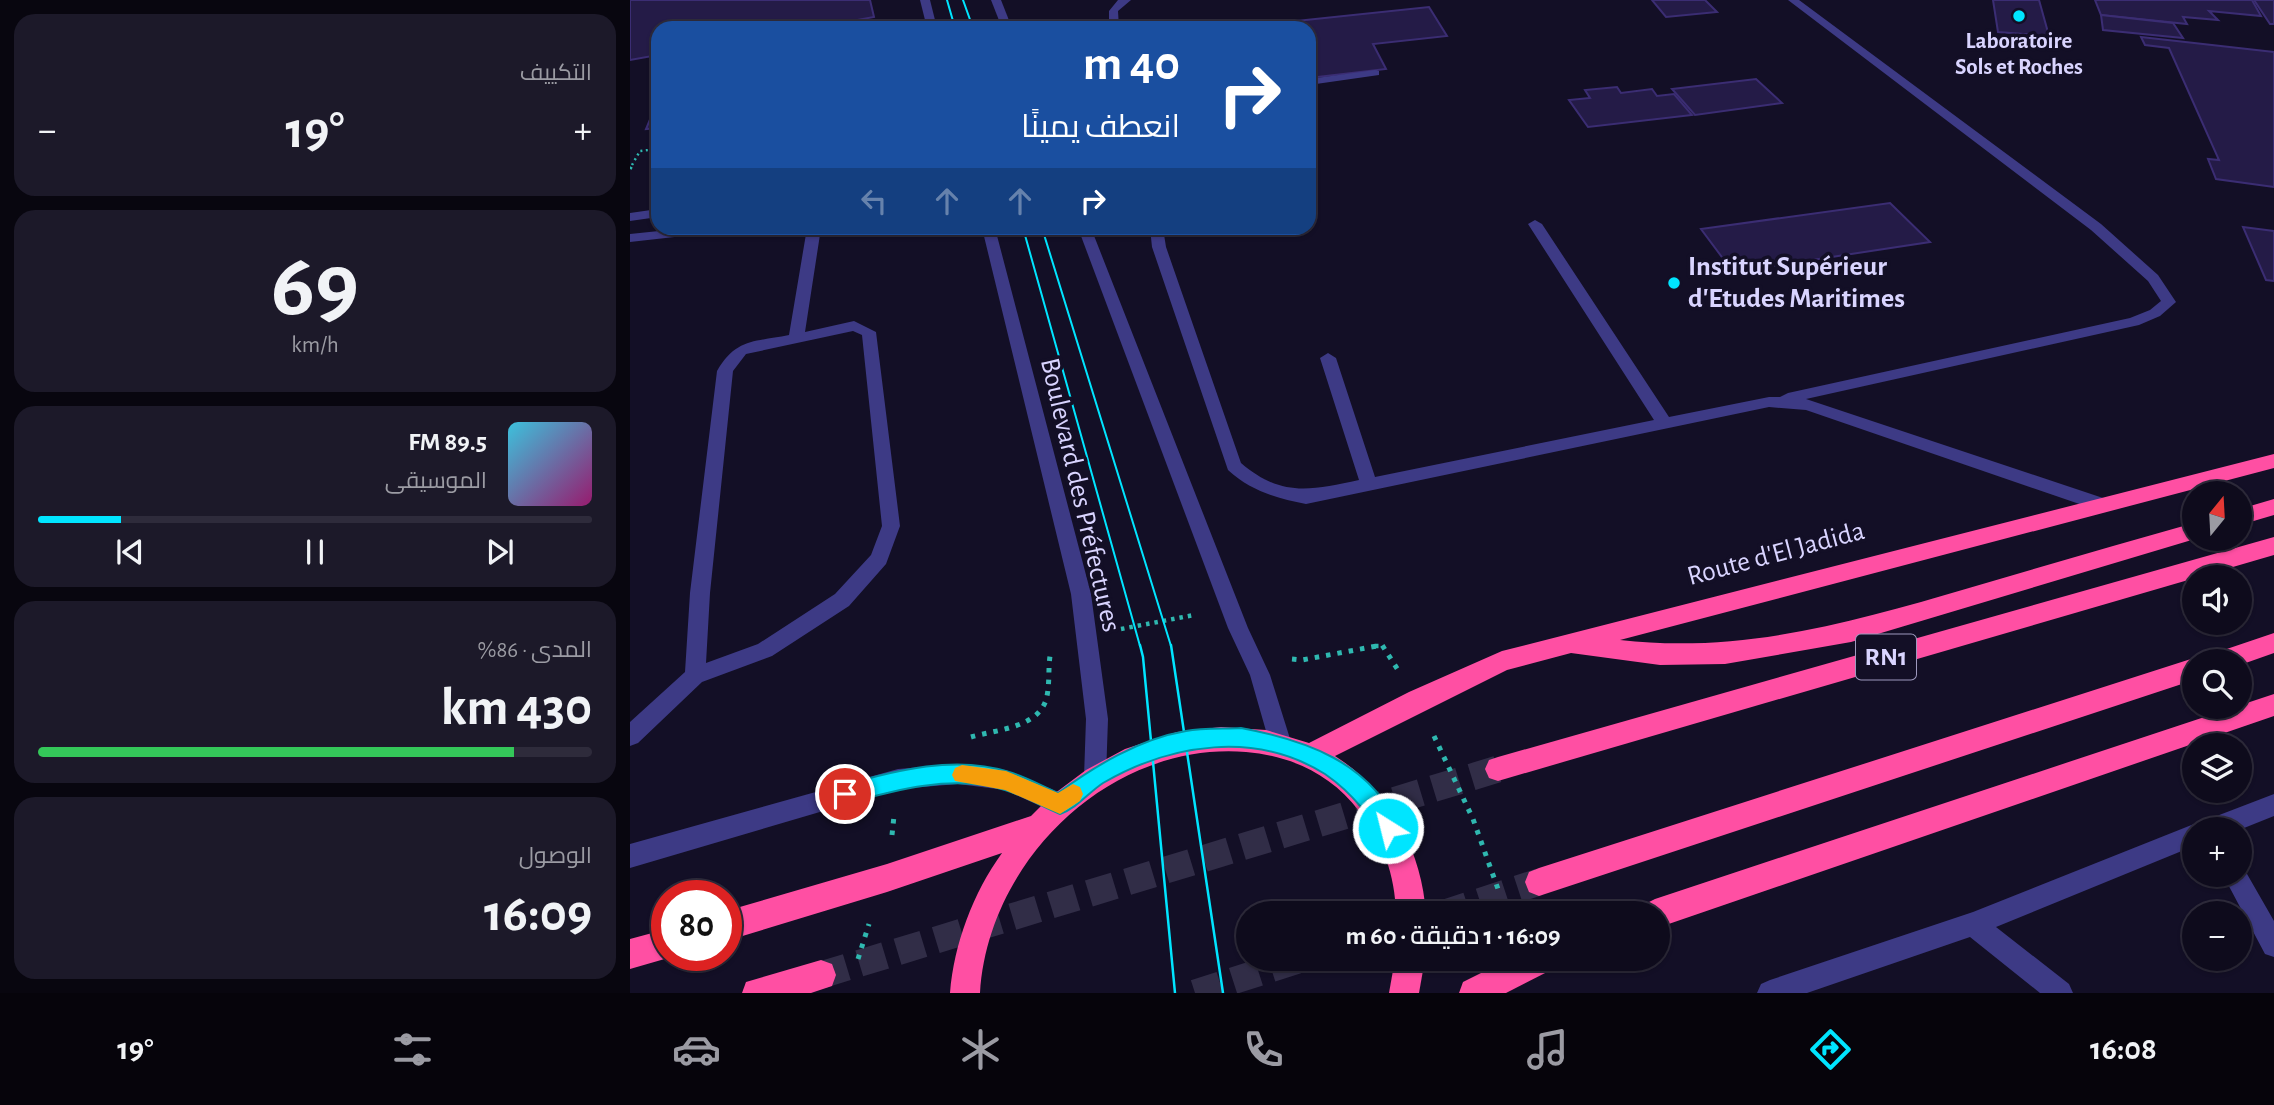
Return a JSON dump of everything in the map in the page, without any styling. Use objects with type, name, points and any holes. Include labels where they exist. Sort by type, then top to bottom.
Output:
[{"type":"highway","name":"Route d'El Jadida","points":[[1311,755],[1418,699],[1502,662],[1566,643],[2273,461]]},
{"type":"highway","points":[[2252,513],[2274,507]]},
{"type":"highway","points":[[1566,643],[1660,655],[1725,654],[1851,632],[2182,535]]},
{"type":"highway","name":"RN1","points":[[1498,769],[2274,546]]},
{"type":"highway","points":[[2252,650],[2274,643]]},
{"type":"highway","points":[[1539,882],[2182,673]]},
{"type":"highway","points":[[1670,909],[2274,705]]},
{"type":"highway","points":[[965,993],[974,941],[989,900],[1011,862],[1037,827],[1060,804],[1095,777],[1151,750],[1186,740],[1241,737],[1281,744],[1311,755],[1341,773],[1367,798],[1388,828],[1404,864],[1409,901]]},
{"type":"highway","points":[[742,921],[887,878],[1037,827]]},
{"type":"highway","points":[[630,954],[651,948]]},
{"type":"highway","points":[[1404,993],[1408,971]]},
{"type":"highway","points":[[1474,993],[1517,971]]},
{"type":"highway","points":[[757,993],[821,975]]},
{"type":"street","points":[[925,0],[930,21]]},
{"type":"street","points":[[996,0],[1004,21]]},
{"type":"street","points":[[1112,21],[1114,7],[1126,0]]},
{"type":"street","points":[[1157,235],[1234,466],[1251,482],[1278,492],[1306,497],[1769,402],[2134,322],[2155,313],[2169,302],[2153,278],[2095,227],[1793,0]]},
{"type":"street","points":[[1316,81],[1375,73]]},
{"type":"street","points":[[630,217],[651,214]]},
{"type":"street","points":[[1535,224],[1664,422]]},
{"type":"street","points":[[630,238],[657,235]]},
{"type":"street","points":[[796,339],[813,235]]},
{"type":"street","name":"Boulevard des Préfectures","points":[[990,235],[1081,594],[1097,719],[1095,777]]},
{"type":"street","points":[[1087,235],[1238,628],[1260,675],[1281,744]]},
{"type":"street","points":[[630,736],[695,676],[765,650],[842,600],[879,559],[891,526],[869,332],[854,326],[741,350],[733,356],[725,371],[700,593],[695,676]]},
{"type":"street","points":[[1328,358],[1369,485]]},
{"type":"street","points":[[1769,402],[1807,405],[2100,504]]},
{"type":"street","points":[[630,856],[898,779],[958,774],[1006,780],[1060,804]]},
{"type":"street","points":[[2243,817],[2274,805]]},
{"type":"street","points":[[1770,993],[1973,924],[2182,840]]},
{"type":"street","points":[[2242,887],[2274,945]]},
{"type":"street","points":[[1973,924],[2060,993]]},
{"type":"path","points":[[630,169],[640,151],[651,150]]},
{"type":"building","points":[[630,0],[870,0],[874,17],[852,21],[651,21],[651,56],[630,60]]},
{"type":"building","points":[[1652,0],[1705,0],[1717,12],[1666,17]]},
{"type":"building","name":"Laboratoire Sols et Roches","points":[[1993,0],[2039,0],[2049,36],[1998,32]]},
{"type":"building","points":[[2095,0],[2252,0],[2261,16],[2209,11],[2218,20],[2183,17],[2187,24],[2101,15]]},
{"type":"building","points":[[2254,0],[2274,0],[2274,24],[2270,24]]},
{"type":"building","points":[[1429,7],[1447,36],[1373,44],[1386,69],[1316,77],[1316,21],[1296,21]]},
{"type":"building","points":[[2101,15],[2173,23],[2183,38],[2103,30]]},
{"type":"building","points":[[2141,37],[2274,52],[2274,187],[2216,179],[2208,159],[2219,160],[2169,48],[2145,45]]},
{"type":"building","points":[[1756,79],[1782,103],[1695,115],[1672,89]]},
{"type":"building","points":[[1617,87],[1621,93],[1652,89],[1657,96],[1674,94],[1692,115],[1588,127],[1569,100],[1590,98],[1585,90]]},
{"type":"building","points":[[1890,203],[1930,242],[1733,272],[1701,229]]},
{"type":"building","points":[[2243,227],[2274,231],[2274,281],[2266,280]]},
{"type":"tunnel","points":[[821,975],[1498,769]]},
{"type":"tunnel","points":[[1481,901],[1539,882]]},
{"type":"tunnel","points":[[1195,993],[1264,971]]},
{"type":"tram line","points":[[947,0],[953,21]]},
{"type":"tram line","points":[[963,0],[970,21]]},
{"type":"tram line","points":[[1025,235],[1140,646]]},
{"type":"tram line","points":[[1044,235],[1171,646]]},
{"type":"tram line","points":[[1140,645],[1175,993]]},
{"type":"tram line","points":[[1171,645],[1223,993]]},
{"type":"slow traffic","points":[[962,775],[1006,780],[1060,804],[1073,794]]},
{"type":"place","name":"Laboratoire Sols et Roches","points":[[2019,16]]},
{"type":"place","name":"Institut Supérieur d'Etudes Maritimes","points":[[1674,283]]},
{"type":"route","points":[[845,794],[898,779],[958,774],[1006,780],[1060,804],[1095,777],[1151,750],[1186,740],[1241,737],[1281,744],[1311,755],[1341,773],[1367,798],[1388,828]]}]
